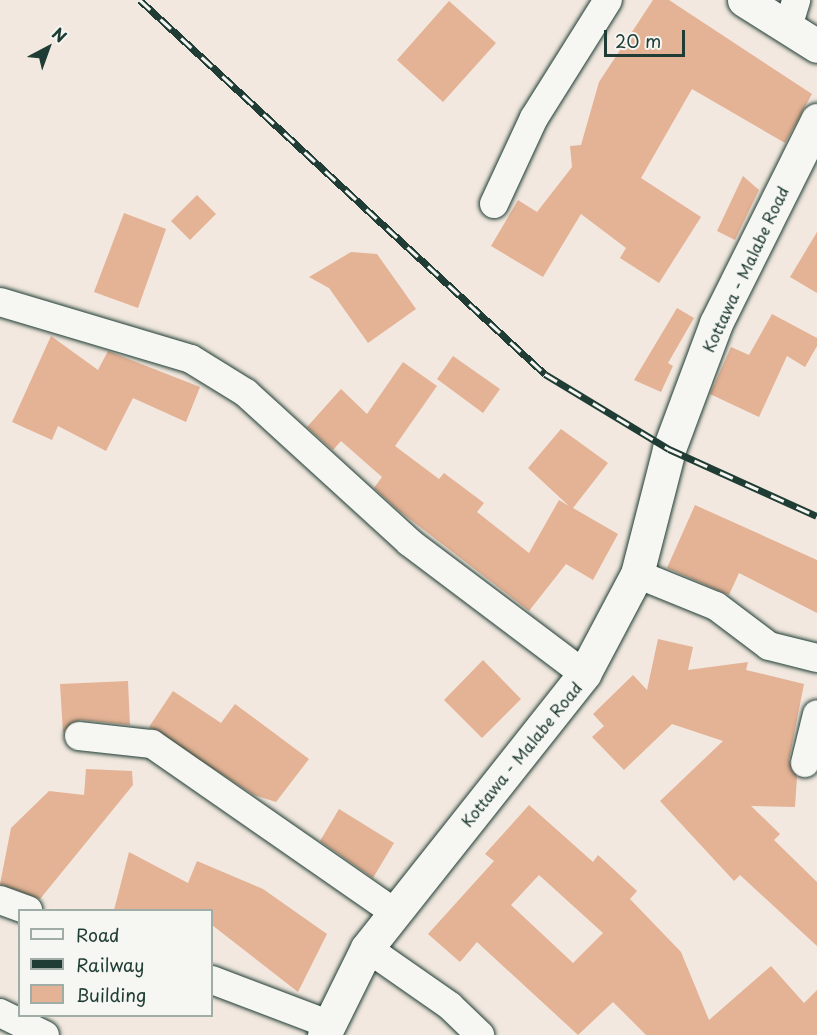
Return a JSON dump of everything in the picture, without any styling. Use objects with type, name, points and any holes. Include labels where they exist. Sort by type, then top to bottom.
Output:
[{"type":"street","points":[[494,204],[534,118],[608,0]]},
{"type":"street","points":[[744,0],[792,13],[817,46]]},
{"type":"street","name":"Kottawa - Malabe Road","points":[[326,1029],[367,948],[584,674],[637,574],[669,448],[716,322],[817,120]]},
{"type":"street","points":[[0,302],[192,359],[246,393],[410,542],[584,674]]},
{"type":"street","points":[[637,574],[716,606],[769,646],[817,658]]},
{"type":"street","points":[[806,763],[817,714]]},
{"type":"street","points":[[79,736],[152,744],[394,912]]},
{"type":"street","points":[[0,900],[25,909]]},
{"type":"street","points":[[367,948],[450,1006],[480,1035]]},
{"type":"street","points":[[213,980],[326,1029]]},
{"type":"street","points":[[0,1013],[45,1035]]},
{"type":"building","points":[[653,0],[669,0],[812,94],[785,143],[692,89],[641,178],[701,217],[659,283],[620,258],[626,248],[581,214],[543,277],[491,246],[518,200],[537,212],[572,167],[570,146],[581,145],[599,82]]},
{"type":"building","points":[[449,1],[496,43],[443,102],[397,60]]},
{"type":"building","points":[[743,176],[759,190],[735,240],[717,231]]},
{"type":"building","points":[[197,195],[216,214],[190,240],[171,221]]},
{"type":"building","points":[[124,213],[166,229],[138,308],[94,292]]},
{"type":"building","points":[[817,232],[817,293],[790,277]]},
{"type":"building","points":[[351,252],[377,254],[416,309],[368,343],[329,288],[309,277]]},
{"type":"building","points":[[677,308],[694,318],[668,363],[673,366],[661,392],[634,380]]},
{"type":"building","points":[[772,314],[817,338],[817,346],[805,367],[787,356],[759,417],[710,394],[731,347],[749,355]]},
{"type":"building","points":[[51,336],[98,370],[108,351],[200,387],[186,422],[133,398],[106,451],[58,426],[52,440],[12,422]]},
{"type":"building","points":[[453,356],[500,389],[483,413],[437,379]]},
{"type":"building","points":[[403,362],[437,386],[395,446],[439,479],[444,473],[484,503],[477,512],[529,553],[559,500],[569,506],[528,468],[561,429],[608,463],[573,508],[618,534],[593,580],[566,564],[529,611],[398,510],[374,488],[382,477],[341,441],[333,450],[307,427],[341,389],[367,414]]},
{"type":"building","points":[[695,505],[817,560],[817,613],[739,573],[729,595],[667,568]]},
{"type":"building","points":[[658,639],[693,647],[688,670],[748,662],[746,670],[804,684],[789,760],[797,777],[795,807],[751,806],[780,834],[774,840],[817,882],[817,946],[740,875],[734,881],[660,801],[723,741],[672,724],[624,770],[592,737],[604,726],[593,714],[633,675],[647,690]]},
{"type":"building","points":[[483,660],[521,699],[482,738],[444,700]]},
{"type":"building","points":[[128,681],[130,725],[80,720],[63,733],[60,684]]},
{"type":"building","points":[[173,691],[221,723],[235,704],[309,759],[276,802],[254,795],[149,727]]},
{"type":"building","points":[[86,769],[132,771],[133,785],[40,899],[0,884],[11,828],[49,791],[84,795]]},
{"type":"building","points":[[529,805],[593,862],[598,855],[637,891],[630,899],[681,952],[709,1020],[771,966],[804,1003],[817,990],[817,1035],[646,1035],[613,1002],[578,1035],[477,942],[460,962],[428,934],[494,861],[485,854]],"holes":[[[539,875],[603,933],[573,963],[511,905]]]},
{"type":"building","points":[[339,809],[394,843],[373,878],[320,841]]},
{"type":"building","points":[[129,852],[188,883],[197,861],[263,889],[327,934],[298,992],[213,926],[213,909],[114,909]]},
{"type":"railway","points":[[140,0],[545,374],[669,449],[817,516]]}]
